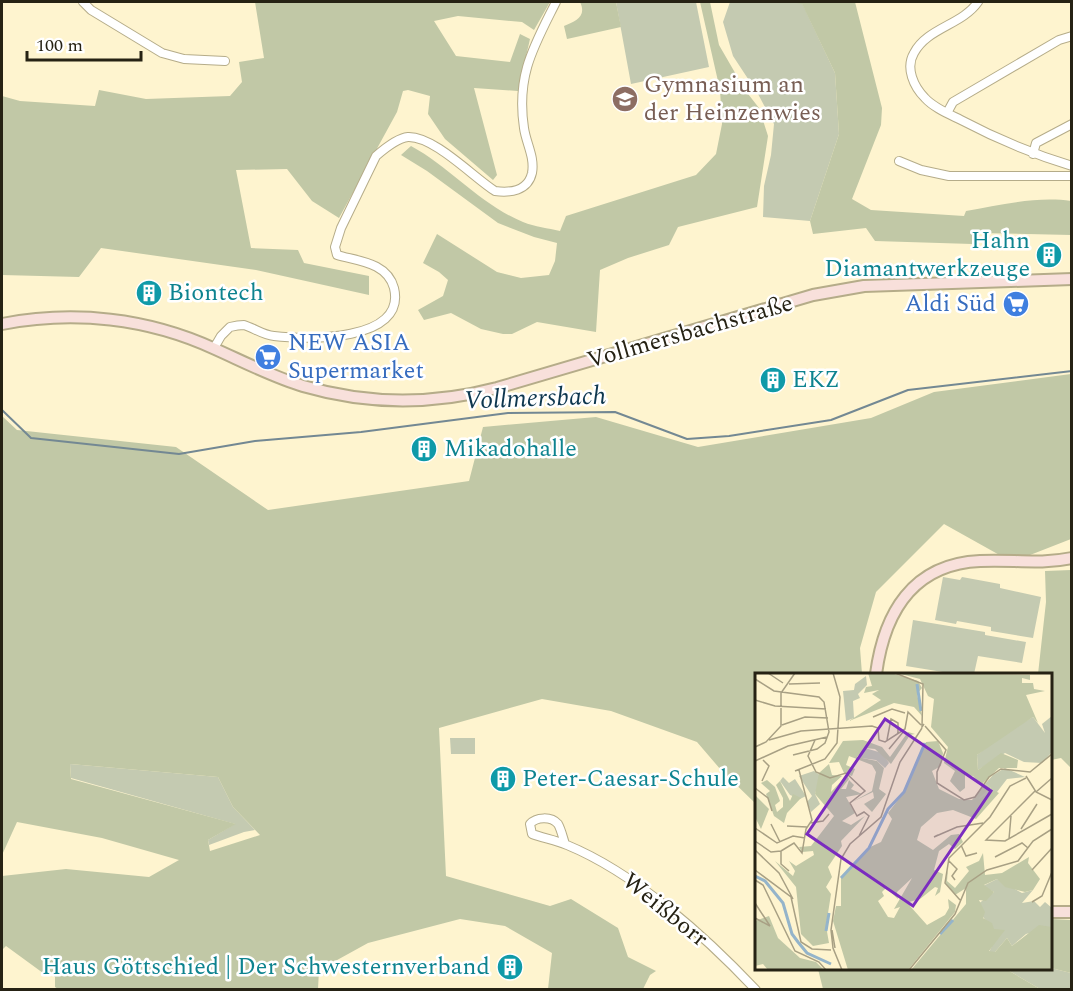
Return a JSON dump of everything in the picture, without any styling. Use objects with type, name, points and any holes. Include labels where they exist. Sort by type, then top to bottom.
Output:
[{"type":"main road","name":"Vollmersbachstraße","points":[[2,324],[34,318],[61,317],[123,320],[168,331],[214,348],[274,376],[334,394],[371,400],[426,401],[469,395],[497,388],[813,295],[864,286],[1071,279]]},
{"type":"main road","points":[[876,673],[878,654],[892,614],[908,590],[932,574],[954,564],[980,561],[1050,563],[1071,558]]},
{"type":"main road","points":[[1052,912],[1071,912]]},
{"type":"street","points":[[83,2],[91,10],[162,53],[184,58],[225,61]]},
{"type":"street","points":[[214,348],[230,327],[244,325],[272,336],[318,339],[371,328],[387,318],[395,298],[393,284],[386,273],[377,266],[337,255],[335,247],[341,228],[376,156],[386,147],[408,137],[432,143],[495,191],[507,193],[522,188],[527,183],[532,173],[532,156],[524,129],[522,90],[535,42],[556,2]]},
{"type":"street","points":[[978,2],[965,16],[927,38],[915,50],[911,59],[910,73],[915,86],[926,100],[991,136],[1033,154],[1071,166]]},
{"type":"street","points":[[947,113],[953,102],[1059,40],[1071,36]]},
{"type":"street","points":[[1033,154],[1036,143],[1071,124]]},
{"type":"street","points":[[899,161],[921,170],[949,176],[1071,176]]},
{"type":"street","name":"Weißborr","points":[[565,844],[558,825],[554,822],[540,818],[534,819],[530,824],[532,834],[565,844],[643,889],[692,930],[756,990]]},
{"type":"green space","points":[[255,2],[550,2],[534,30],[522,22],[458,16],[434,21],[456,56],[510,62],[520,34],[530,39],[518,91],[474,88],[497,175],[493,180],[445,139],[428,114],[430,96],[408,90],[403,91],[397,112],[339,218],[312,201],[287,169],[236,170],[251,248],[298,250],[304,263],[369,276],[369,295],[256,270],[101,248],[79,277],[2,275],[2,96],[20,101],[95,106],[99,90],[146,99],[230,96],[242,82],[239,62],[264,58]]},
{"type":"green space","points":[[580,2],[616,2],[621,27],[567,39],[564,26],[576,20],[581,14]]},
{"type":"green space","points":[[616,2],[696,2],[709,67],[631,84]]},
{"type":"green space","points":[[700,2],[710,2],[719,45],[745,90],[759,108],[768,136],[757,207],[678,227],[669,245],[600,270],[596,332],[537,322],[512,334],[503,334],[481,329],[451,313],[424,320],[418,310],[443,296],[448,280],[423,263],[437,234],[497,272],[521,278],[549,275],[555,261],[557,243],[498,223],[427,171],[401,155],[411,146],[508,215],[528,224],[560,231],[566,216],[696,175],[716,154],[722,124],[720,90]]},
{"type":"green space","points":[[730,2],[802,3],[835,73],[839,134],[810,221],[763,217],[764,186],[771,155],[774,124],[733,56],[723,22]]},
{"type":"green space","points":[[791,2],[855,2],[882,108],[881,125],[852,199],[871,210],[964,216],[966,211],[1018,202],[1071,201],[1071,235],[977,233],[972,244],[875,241],[866,228],[813,234],[810,221],[839,134],[835,73],[802,4]]},
{"type":"green space","points":[[1071,374],[1071,539],[1012,562],[944,524],[876,592],[860,648],[862,673],[755,673],[755,803],[721,770],[697,742],[611,711],[542,699],[439,728],[446,876],[550,906],[571,899],[618,928],[628,957],[656,971],[650,975],[643,989],[548,989],[552,953],[505,926],[460,919],[368,943],[319,970],[318,989],[58,989],[55,987],[55,977],[47,969],[43,973],[6,946],[2,950],[2,876],[66,869],[149,877],[179,860],[102,838],[17,822],[2,855],[2,416],[17,430],[176,447],[268,510],[469,481],[483,427],[596,417],[698,447],[871,418],[934,392]],"holes":[[[70,764],[218,777],[233,807],[260,835],[210,851],[208,840],[236,824],[71,779]]]},
{"type":"green space","points":[[1072,570],[1071,768],[1061,758],[1052,760],[1052,673],[1038,673],[1046,602],[1045,571]]},
{"type":"green space","points":[[943,577],[960,580],[962,577],[1000,584],[1000,588],[1041,597],[1033,638],[991,631],[991,627],[935,620]]},
{"type":"green space","points":[[913,620],[985,632],[985,635],[1026,642],[1022,663],[978,656],[974,673],[949,673],[906,666]]},
{"type":"green space","points":[[450,738],[475,738],[475,754],[451,754]]},
{"type":"green space","points":[[70,764],[218,777],[233,807],[255,830],[209,845],[208,840],[235,824],[71,778]]},
{"type":"green space","points":[[1052,919],[1071,920],[1071,973],[1052,968]]},
{"type":"green space","points":[[1052,968],[1071,973],[1071,989],[1040,989],[1008,970]]},
{"type":"green space","points":[[818,970],[1008,970],[1040,989],[823,989]]},
{"type":"waterway","name":"Vollmersbach","points":[[2,410],[31,438],[179,454],[255,441],[361,432],[508,413],[615,412],[687,439],[729,436],[831,420],[908,390],[1072,371]]},
{"type":"place","name":"Gymnasium an der Heinzenwies","points":[[625,99]]},
{"type":"place","name":"Hahn Diamantwerkzeuge","points":[[1049,255]]},
{"type":"place","name":"Biontech","points":[[149,293]]},
{"type":"place","name":"Aldi Süd","points":[[1016,304]]},
{"type":"place","name":"NEW ASIA Supermarket","points":[[268,357]]},
{"type":"place","name":"EKZ","points":[[773,380]]},
{"type":"place","name":"Mikadohalle","points":[[424,449]]},
{"type":"place","name":"Peter-Caesar-Schule","points":[[503,779]]},
{"type":"place","name":"Haus Göttschied | Der Schwesternverband","points":[[510,967]]}]
